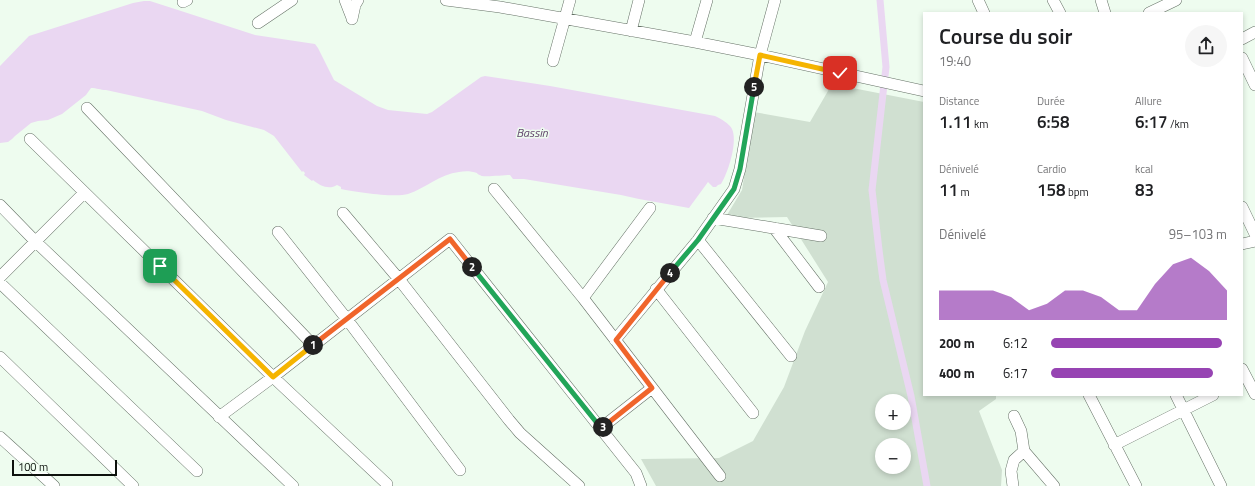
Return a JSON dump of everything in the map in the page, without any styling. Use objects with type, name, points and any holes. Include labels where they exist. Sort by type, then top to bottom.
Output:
[{"type":"street","points":[[258,22],[292,0]]},
{"type":"street","points":[[345,0],[352,19],[355,5],[358,0]]},
{"type":"street","points":[[446,0],[501,4],[564,18],[760,55],[923,91]]},
{"type":"street","points":[[554,60],[570,0]]},
{"type":"street","points":[[631,30],[639,0]]},
{"type":"street","points":[[695,42],[707,0]]},
{"type":"street","points":[[616,340],[656,289],[698,240],[734,189],[740,169],[760,55],[775,0]]},
{"type":"street","points":[[978,0],[984,12]]},
{"type":"street","points":[[1053,0],[1059,12]]},
{"type":"street","points":[[1101,0],[1105,12]]},
{"type":"street","points":[[1151,12],[1176,0]]},
{"type":"street","points":[[1243,38],[1255,32]]},
{"type":"street","points":[[1243,60],[1255,85]]},
{"type":"street","points":[[87,108],[313,345]]},
{"type":"street","points":[[30,139],[273,377],[387,484]]},
{"type":"street","points":[[494,189],[583,298],[720,476]]},
{"type":"street","points":[[0,278],[84,193]]},
{"type":"street","points":[[0,205],[36,242],[293,486]]},
{"type":"street","points":[[583,298],[650,208]]},
{"type":"street","points":[[1243,209],[1255,234]]},
{"type":"street","points":[[344,213],[398,278],[508,420],[520,433],[579,486]]},
{"type":"street","points":[[713,218],[821,236]]},
{"type":"street","points":[[774,228],[819,287]]},
{"type":"street","points":[[278,232],[346,318],[460,470]]},
{"type":"street","points":[[219,417],[273,377],[346,318],[450,239],[636,473],[641,486]]},
{"type":"street","points":[[698,240],[791,356]]},
{"type":"street","points":[[1243,244],[1255,240]]},
{"type":"street","points":[[0,283],[197,471]]},
{"type":"street","points":[[656,289],[754,413]]},
{"type":"street","points":[[0,357],[133,486]]},
{"type":"street","points":[[1246,376],[1255,394]]},
{"type":"street","points":[[601,428],[652,388]]},
{"type":"street","points":[[1090,396],[1136,486]]},
{"type":"street","points":[[1176,396],[1221,486]]},
{"type":"street","points":[[1114,445],[1212,396]]},
{"type":"street","points":[[1014,416],[1021,431],[1024,451],[1054,486]]},
{"type":"street","points":[[0,437],[54,486]]},
{"type":"street","points":[[1013,486],[1011,471],[1014,460],[1024,451]]},
{"type":"green space","points":[[832,84],[923,102],[923,396],[996,396],[996,399],[979,411],[1002,470],[1001,486],[656,486],[641,459],[719,458],[753,441],[784,387],[805,331],[828,282],[787,217],[737,218],[727,215],[742,190],[754,112],[810,122]]},
{"type":"water","name":"Bassin","points":[[150,1],[255,35],[315,44],[334,80],[377,106],[388,110],[427,114],[481,77],[485,76],[550,86],[715,116],[731,127],[734,135],[733,149],[727,173],[721,184],[716,187],[713,187],[708,182],[689,208],[524,179],[513,179],[510,175],[481,176],[477,173],[468,171],[446,175],[408,194],[394,195],[356,192],[341,189],[341,187],[337,185],[325,187],[313,180],[312,181],[304,175],[305,173],[303,171],[302,172],[274,136],[264,130],[226,120],[202,111],[91,88],[86,95],[62,114],[48,120],[31,123],[8,142],[0,143],[0,66],[29,36],[133,3]]},
{"type":"waterway","points":[[880,0],[886,67],[872,190],[883,280],[911,396],[927,486]]},
{"type":"route","points":[[160,266],[273,377],[346,318],[450,239],[601,428],[652,388],[616,340],[656,289],[698,240],[734,189],[740,169],[741,156],[760,55],[840,73]]}]
